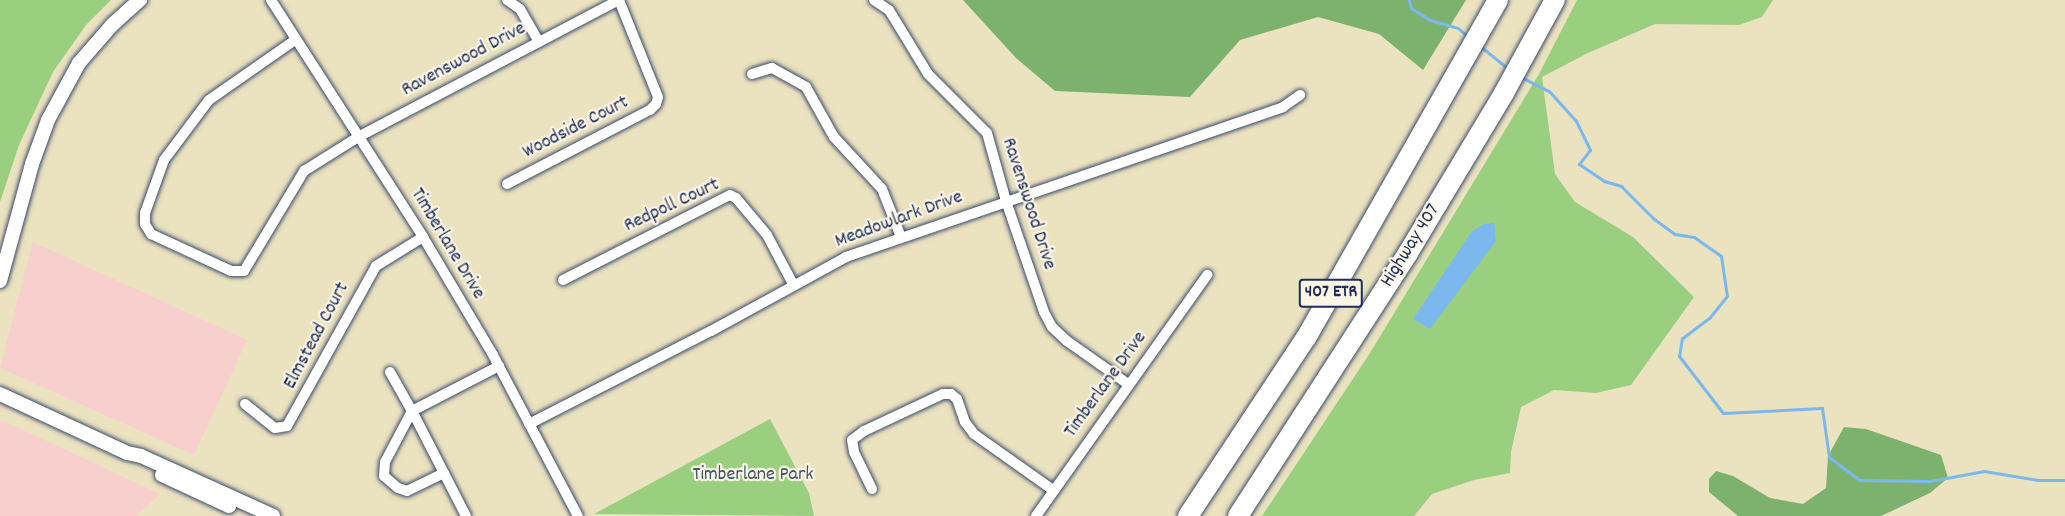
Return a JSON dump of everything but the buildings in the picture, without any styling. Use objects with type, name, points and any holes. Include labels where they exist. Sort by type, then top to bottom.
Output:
[{"type":"highway","name":"Highway 407","points":[[1238,516],[1408,253],[1504,93],[1555,0]]},
{"type":"highway","name":"407 ETR","points":[[1188,516],[1306,338],[1497,1]]},
{"type":"street","points":[[0,282],[32,164],[48,120],[80,63],[112,26],[140,0]]},
{"type":"street","name":"Timberlane Drive","points":[[271,0],[423,237],[499,366],[578,516]]},
{"type":"street","points":[[507,0],[520,9],[539,42]]},
{"type":"street","name":"Ravenswood Drive","points":[[295,40],[209,100],[164,160],[145,213],[145,224],[151,234],[231,271],[244,271],[297,179],[304,171],[358,136],[619,0]]},
{"type":"street","name":"Woodside Court","points":[[507,184],[650,110],[656,104],[658,97],[619,0]]},
{"type":"street","name":"Ravenswood Drive","points":[[874,0],[889,10],[928,74],[987,133],[1006,201],[1052,327],[1067,341],[1128,384]]},
{"type":"street","points":[[752,74],[772,68],[806,87],[834,137],[882,189],[901,237]]},
{"type":"street","name":"Meadowlark Drive","points":[[530,424],[711,331],[846,257],[1006,201],[1123,164],[1283,106],[1300,95]]},
{"type":"street","name":"Redpoll Court","points":[[562,279],[730,195],[736,198],[767,235],[793,284]]},
{"type":"street","name":"Elmstead Court","points":[[245,404],[275,428],[286,426],[376,266],[423,237]]},
{"type":"street","name":"Timberlane Drive","points":[[1036,516],[1207,275]]},
{"type":"street","points":[[444,473],[407,491],[398,488],[384,476],[385,462],[412,411],[499,366]]},
{"type":"street","points":[[390,372],[466,516]]},
{"type":"street","points":[[0,394],[127,453],[141,456],[273,516]]},
{"type":"street","points":[[872,489],[854,452],[852,440],[864,431],[943,394],[951,394],[957,399],[965,422],[974,434],[1053,490]]},
{"type":"street","points":[[127,453],[137,463],[251,516]]},
{"type":"shaded area","points":[[33,242],[247,340],[194,455],[0,368]]},
{"type":"shaded area","points":[[4,421],[160,494],[136,516],[0,516],[0,422]]},
{"type":"green space","points":[[0,0],[111,0],[86,25],[53,72],[19,145],[0,202]]},
{"type":"green space","points":[[963,0],[1466,0],[1423,70],[1379,34],[1318,17],[1240,40],[1190,97],[1055,91],[1016,58]]},
{"type":"green space","points":[[1577,0],[1773,0],[1762,17],[1739,25],[1655,24],[1588,53],[1542,77],[1555,174],[1575,202],[1633,237],[1694,297],[1631,385],[1596,393],[1554,390],[1521,407],[1511,452],[1510,473],[1474,480],[1432,494],[1414,516],[1262,516],[1370,353],[1539,74]]},
{"type":"green space","name":"Timberlane Park","points":[[770,419],[809,493],[814,516],[594,514]]},
{"type":"green space","points":[[1844,427],[1866,429],[1941,455],[1948,478],[1930,493],[1881,516],[1738,516],[1709,492],[1709,479],[1716,471],[1733,476],[1770,498],[1803,504],[1826,488],[1828,456]]},
{"type":"water","points":[[1494,223],[1496,241],[1430,329],[1413,319],[1472,231],[1484,224]]},
{"type":"waterway","points":[[1409,0],[1411,8],[1430,20],[1458,28],[1468,37]]},
{"type":"waterway","points":[[1480,46],[1508,69]]},
{"type":"waterway","points":[[1521,77],[1549,91],[1576,121],[1590,150],[1579,164],[1604,181],[1621,186],[1654,219],[1675,234],[1694,237],[1721,256],[1727,296],[1709,318],[1682,338],[1679,356],[1723,413],[1822,408],[1829,457],[1860,480],[1930,481],[1984,471],[2038,480],[2065,480]]}]
